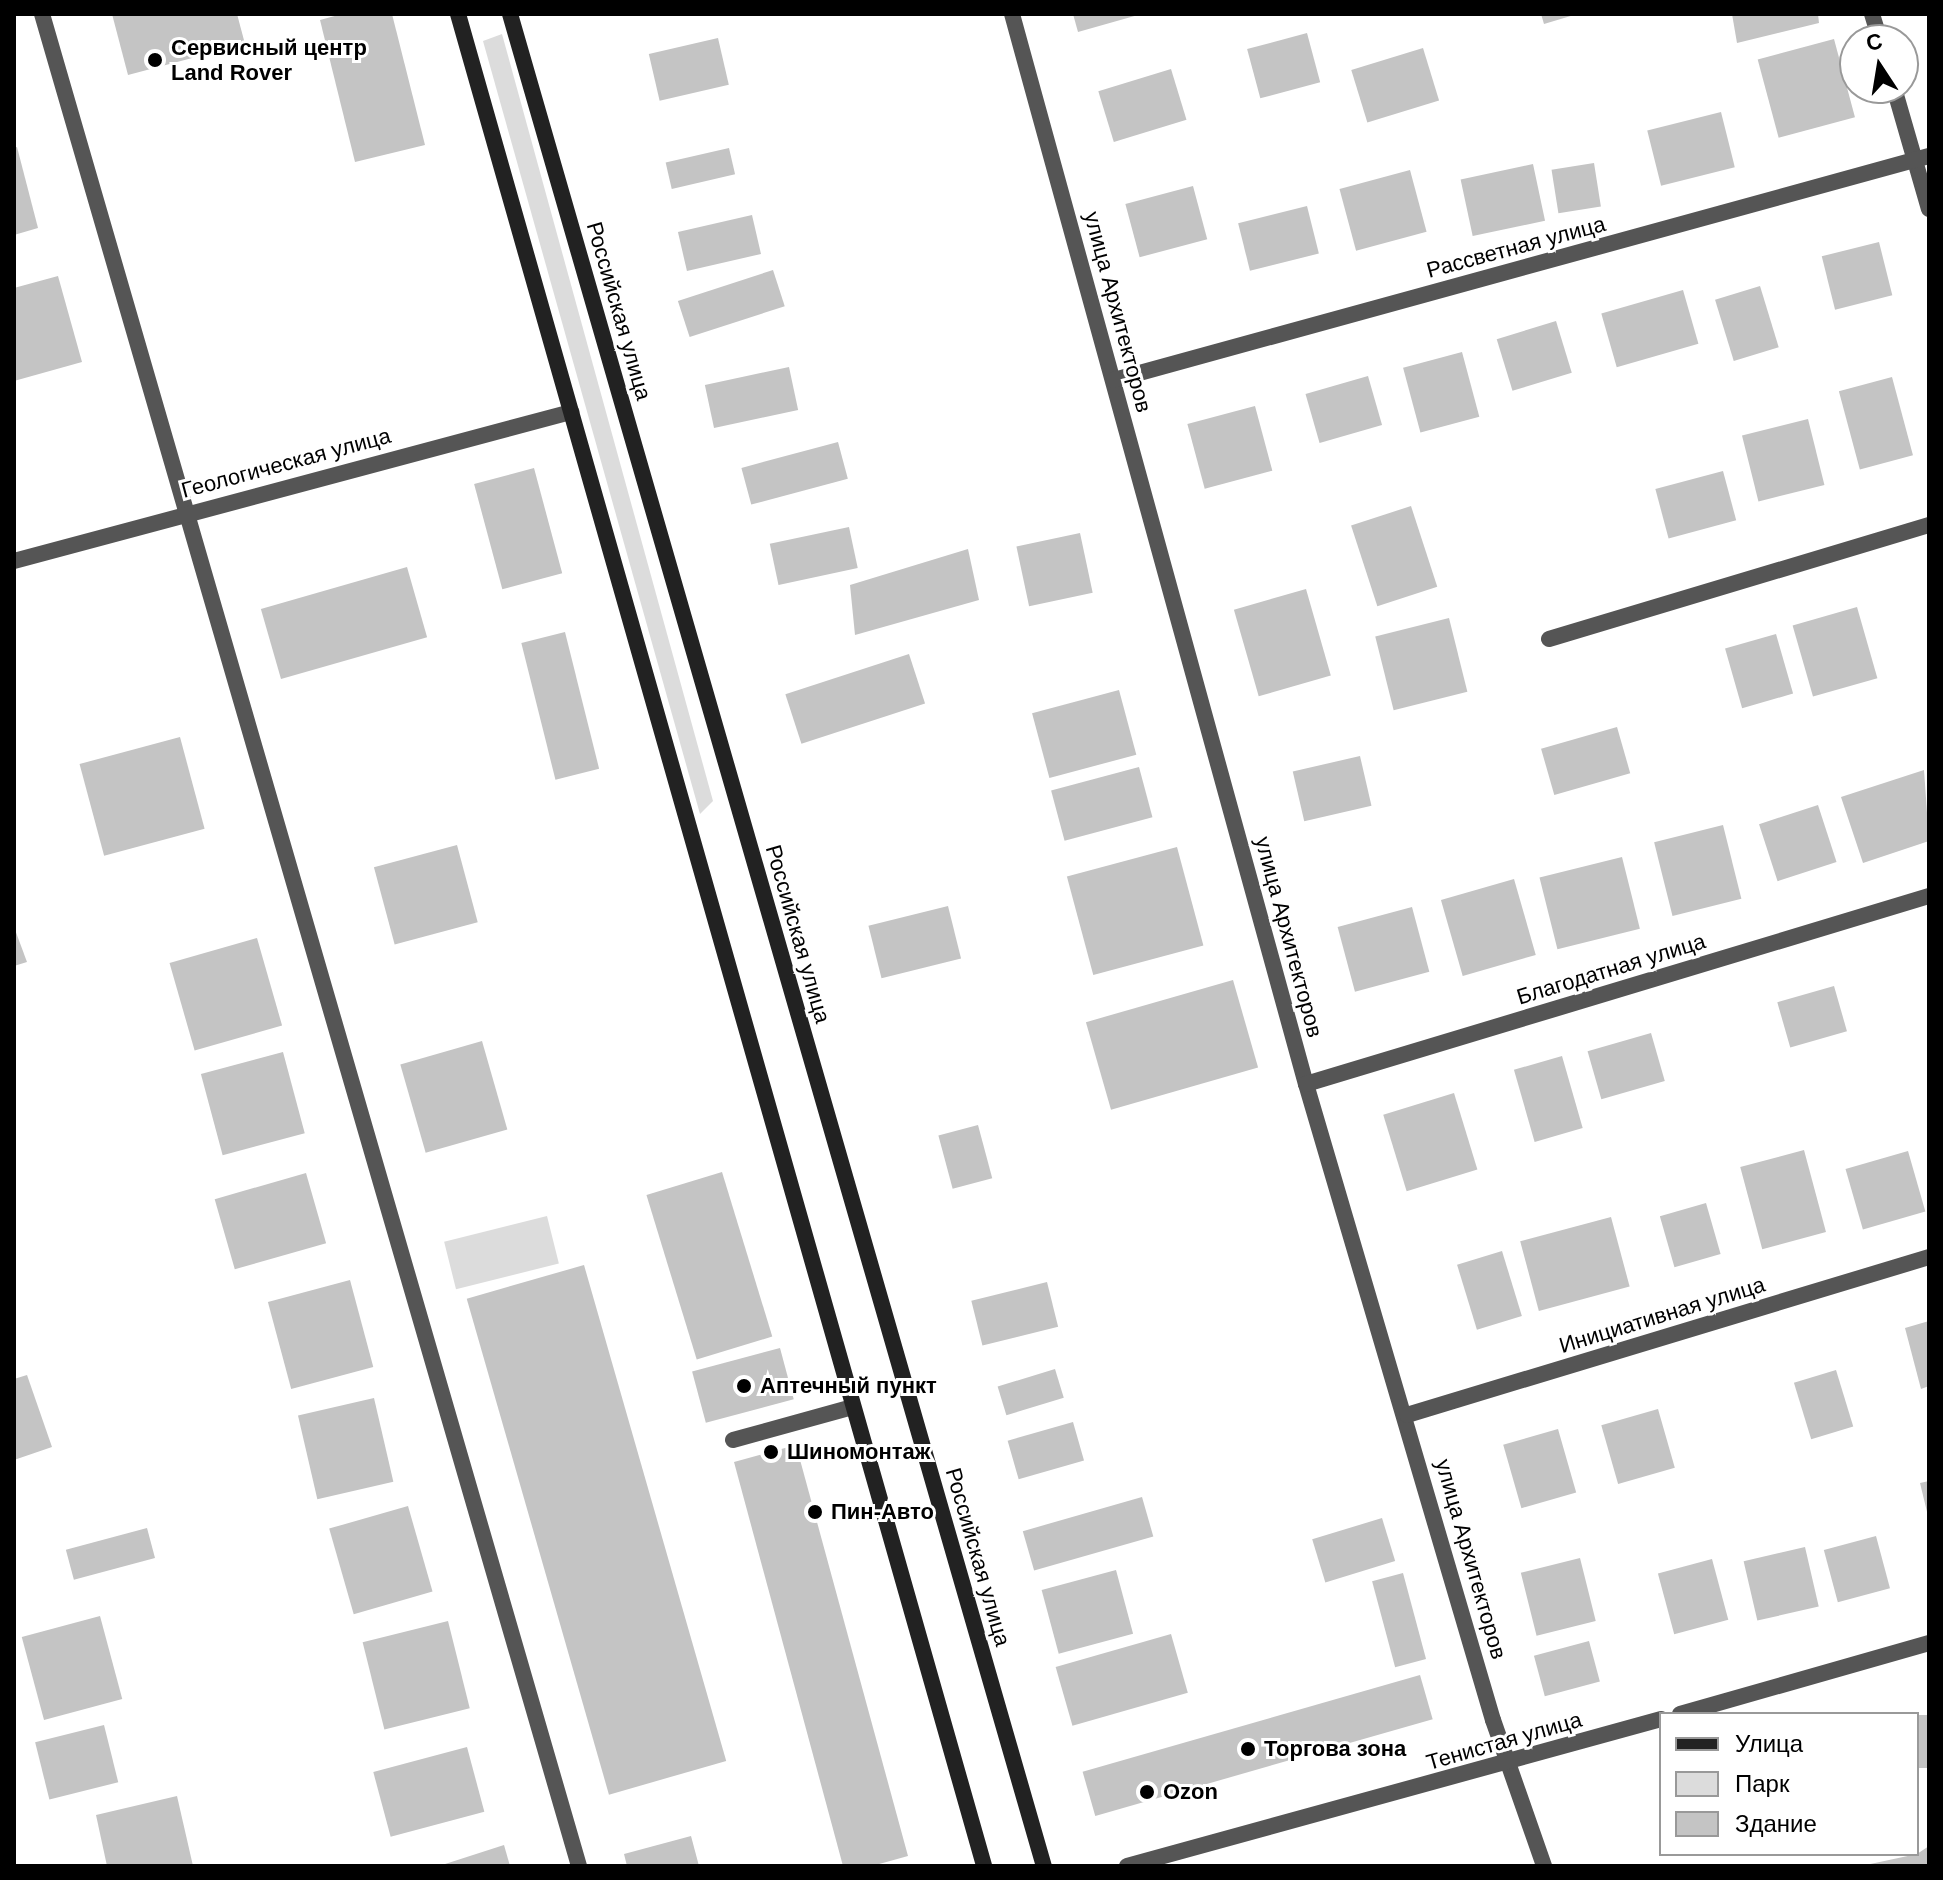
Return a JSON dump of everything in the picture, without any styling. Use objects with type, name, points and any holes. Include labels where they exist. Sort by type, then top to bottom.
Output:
[{"type":"main road","points":[[458,14],[984,1866]]},
{"type":"main road","name":"Российская улица","points":[[510,14],[1044,1866]]},
{"type":"street","points":[[42,14],[579,1866]]},
{"type":"street","name":"улица Архитекторов","points":[[1012,14],[1306,1084],[1407,1415],[1493,1720],[1544,1866]]},
{"type":"street","points":[[1900,104],[1922,158],[1929,209]]},
{"type":"street","name":"Рассветная улица","points":[[1114,380],[1922,158]]},
{"type":"street","name":"Геологическая улица","points":[[14,561],[188,510],[571,412]]},
{"type":"street","points":[[1549,639],[1929,525]]},
{"type":"street","name":"Благодатная улица","points":[[1306,1084],[1929,896]]},
{"type":"street","name":"Инициативная улица","points":[[1407,1415],[1929,1257]]},
{"type":"street","points":[[733,1440],[853,1407]]},
{"type":"street","points":[[1687,1712],[1929,1643]]},
{"type":"street","name":"Тенистая улица","points":[[1127,1866],[1659,1720]]},
{"type":"green space","points":[[502,34],[713,801],[700,814],[483,41]]},
{"type":"green space","points":[[547,1216],[559,1264],[456,1289],[444,1242]]},
{"type":"building","name":"Сервисный центр Land Rover","points":[[112,14],[237,14],[245,44],[128,75]]},
{"type":"building","points":[[342,14],[392,14],[425,145],[355,162],[320,20]]},
{"type":"building","points":[[1073,14],[1138,14],[1138,15],[1078,32]]},
{"type":"building","points":[[1541,14],[1574,14],[1574,15],[1544,24]]},
{"type":"building","points":[[1732,14],[1818,14],[1819,23],[1737,43]]},
{"type":"building","points":[[1307,33],[1320,82],[1260,98],[1247,49]]},
{"type":"building","points":[[718,38],[729,85],[660,101],[649,54]]},
{"type":"building","points":[[1834,39],[1839,58],[1839,104],[1851,104],[1855,117],[1779,138],[1758,59]]},
{"type":"building","points":[[1423,48],[1439,101],[1367,123],[1351,70]]},
{"type":"building","points":[[1171,69],[1186,120],[1114,142],[1098,91]]},
{"type":"building","points":[[1721,112],[1735,167],[1661,186],[1647,130]]},
{"type":"building","points":[[17,147],[38,228],[14,235],[14,148]]},
{"type":"building","points":[[729,148],[735,174],[672,189],[666,163]]},
{"type":"building","points":[[1594,163],[1601,206],[1558,213],[1552,170]]},
{"type":"building","points":[[1533,164],[1545,221],[1473,236],[1461,179]]},
{"type":"building","points":[[1410,170],[1427,232],[1356,251],[1339,189]]},
{"type":"building","points":[[1193,186],[1207,239],[1140,257],[1125,204]]},
{"type":"building","points":[[1307,206],[1319,254],[1250,271],[1238,223]]},
{"type":"building","points":[[752,215],[761,254],[687,271],[678,232]]},
{"type":"building","points":[[1879,242],[1892,295],[1835,310],[1822,256]]},
{"type":"building","points":[[773,270],[785,306],[690,337],[678,301]]},
{"type":"building","points":[[58,276],[82,362],[14,381],[14,288]]},
{"type":"building","points":[[1760,286],[1779,347],[1734,361],[1715,300]]},
{"type":"building","points":[[1683,290],[1698,344],[1617,367],[1601,313]]},
{"type":"building","points":[[1556,321],[1572,373],[1512,391],[1497,339]]},
{"type":"building","points":[[1462,352],[1479,417],[1420,433],[1403,368]]},
{"type":"building","points":[[789,367],[798,410],[714,428],[705,385]]},
{"type":"building","points":[[1368,376],[1382,425],[1320,443],[1306,394]]},
{"type":"building","points":[[1892,377],[1913,455],[1860,469],[1839,391]]},
{"type":"building","points":[[1255,406],[1272,471],[1205,489],[1187,424]]},
{"type":"building","points":[[1808,419],[1824,485],[1758,501],[1742,435]]},
{"type":"building","points":[[838,442],[848,479],[751,505],[741,468]]},
{"type":"building","points":[[534,468],[562,573],[502,589],[474,484]]},
{"type":"building","points":[[1723,471],[1736,520],[1669,538],[1655,489]]},
{"type":"building","points":[[1411,506],[1437,587],[1377,606],[1351,525]]},
{"type":"building","points":[[849,527],[858,568],[779,585],[770,544]]},
{"type":"building","points":[[1080,533],[1093,593],[1029,606],[1016,547]]},
{"type":"building","points":[[968,549],[979,600],[855,635],[850,585]]},
{"type":"building","points":[[407,567],[427,637],[281,679],[261,609]]},
{"type":"building","points":[[1306,589],[1331,676],[1259,696],[1234,610]]},
{"type":"building","points":[[1857,607],[1877,678],[1813,697],[1793,625]]},
{"type":"building","points":[[1449,618],[1467,692],[1394,710],[1375,636]]},
{"type":"building","points":[[565,632],[599,769],[555,780],[521,643]]},
{"type":"building","points":[[1776,634],[1793,694],[1742,708],[1725,649]]},
{"type":"building","points":[[909,654],[925,703],[801,744],[785,694]]},
{"type":"building","points":[[1119,690],[1136,755],[1049,778],[1032,713]]},
{"type":"building","points":[[1617,727],[1630,773],[1554,795],[1541,749]]},
{"type":"building","points":[[180,737],[205,829],[104,856],[80,764]]},
{"type":"building","points":[[1360,756],[1371,806],[1304,821],[1293,772]]},
{"type":"building","points":[[1139,767],[1152,817],[1065,841],[1051,791]]},
{"type":"building","points":[[1924,770],[1929,841],[1863,863],[1841,797]]},
{"type":"building","points":[[1818,805],[1837,862],[1778,881],[1759,824]]},
{"type":"building","points":[[1723,825],[1741,899],[1672,916],[1654,842]]},
{"type":"building","points":[[457,845],[478,922],[395,945],[374,867]]},
{"type":"building","points":[[1177,847],[1203,946],[1093,975],[1067,877]]},
{"type":"building","points":[[1622,857],[1640,929],[1557,949],[1540,878]]},
{"type":"building","points":[[1514,879],[1536,955],[1463,976],[1441,900]]},
{"type":"building","points":[[948,906],[961,958],[881,978],[868,926]]},
{"type":"building","points":[[1412,907],[1429,972],[1355,992],[1338,927]]},
{"type":"building","points":[[14,927],[27,962],[14,966]]},
{"type":"building","points":[[257,938],[282,1025],[195,1051],[170,963]]},
{"type":"building","points":[[1233,980],[1258,1067],[1111,1110],[1086,1022]]},
{"type":"building","points":[[1834,986],[1847,1031],[1790,1047],[1777,1002]]},
{"type":"building","points":[[1651,1033],[1665,1081],[1601,1099],[1588,1051]]},
{"type":"building","points":[[482,1041],[507,1129],[426,1153],[400,1064]]},
{"type":"building","points":[[283,1052],[305,1133],[223,1155],[201,1074]]},
{"type":"building","points":[[1562,1056],[1583,1128],[1535,1142],[1514,1070]]},
{"type":"building","points":[[1454,1093],[1477,1170],[1407,1191],[1383,1115]]},
{"type":"building","points":[[978,1125],[992,1178],[953,1189],[938,1136]]},
{"type":"building","points":[[1804,1150],[1826,1232],[1762,1249],[1740,1167]]},
{"type":"building","points":[[1908,1151],[1925,1212],[1863,1229],[1846,1169]]},
{"type":"building","points":[[722,1172],[772,1336],[697,1360],[646,1195]]},
{"type":"building","points":[[306,1173],[326,1243],[235,1269],[215,1199]]},
{"type":"building","points":[[1706,1203],[1721,1254],[1674,1267],[1660,1216]]},
{"type":"building","points":[[1611,1217],[1630,1287],[1539,1311],[1520,1241]]},
{"type":"building","points":[[1502,1251],[1522,1316],[1477,1330],[1457,1265]]},
{"type":"building","points":[[584,1265],[726,1761],[609,1795],[467,1299]]},
{"type":"building","points":[[350,1280],[373,1367],[291,1389],[268,1302]]},
{"type":"building","points":[[1047,1282],[1058,1327],[982,1346],[971,1301]]},
{"type":"building","points":[[1929,1321],[1929,1386],[1921,1389],[1905,1328]]},
{"type":"building","name":"Аптечный пункт","points":[[780,1348],[794,1399],[706,1423],[692,1372]]},
{"type":"building","points":[[1055,1369],[1064,1398],[1006,1415],[998,1387]]},
{"type":"building","points":[[1836,1370],[1853,1426],[1811,1439],[1794,1383]]},
{"type":"building","points":[[27,1375],[52,1447],[14,1460],[14,1379]]},
{"type":"building","points":[[374,1398],[393,1482],[317,1499],[298,1416]]},
{"type":"building","points":[[1658,1409],[1675,1468],[1618,1484],[1601,1425]]},
{"type":"building","points":[[1073,1422],[1084,1460],[1019,1479],[1008,1441]]},
{"type":"building","points":[[1558,1429],[1576,1492],[1521,1508],[1503,1445]]},
{"type":"building","points":[[796,1445],[908,1856],[872,1866],[843,1866],[734,1462]]},
{"type":"building","points":[[1929,1481],[1929,1515],[1928,1516],[1920,1483]]},
{"type":"building","points":[[1142,1497],[1153,1536],[1034,1571],[1023,1531]]},
{"type":"building","points":[[408,1506],[433,1592],[354,1614],[329,1529]]},
{"type":"building","points":[[1382,1518],[1395,1561],[1325,1582],[1312,1539]]},
{"type":"building","points":[[147,1528],[155,1558],[74,1580],[66,1550]]},
{"type":"building","points":[[1876,1536],[1890,1588],[1838,1602],[1824,1550]]},
{"type":"building","points":[[1805,1547],[1819,1606],[1757,1621],[1744,1561]]},
{"type":"building","points":[[1580,1558],[1596,1621],[1537,1636],[1521,1573]]},
{"type":"building","points":[[1712,1559],[1728,1620],[1674,1634],[1658,1573]]},
{"type":"building","points":[[1116,1570],[1133,1634],[1059,1654],[1042,1590]]},
{"type":"building","points":[[1403,1573],[1426,1659],[1395,1667],[1372,1581]]},
{"type":"building","points":[[100,1616],[122,1699],[44,1720],[22,1637]]},
{"type":"building","points":[[448,1621],[470,1708],[384,1730],[363,1642]]},
{"type":"building","points":[[1171,1634],[1188,1693],[1072,1726],[1056,1667]]},
{"type":"building","points":[[1589,1641],[1600,1682],[1545,1696],[1534,1656]]},
{"type":"building","name":"Торгова зона","points":[[1420,1675],[1433,1719],[1095,1816],[1083,1772]]},
{"type":"building","points":[[1919,1715],[1929,1715],[1929,1768],[1919,1768]]},
{"type":"building","points":[[104,1725],[118,1782],[49,1799],[35,1742]]},
{"type":"building","points":[[467,1747],[484,1812],[391,1837],[373,1772]]},
{"type":"building","points":[[177,1796],[193,1866],[107,1866],[96,1815]]},
{"type":"building","points":[[691,1836],[699,1866],[627,1866],[624,1854]]},
{"type":"building","points":[[504,1845],[510,1866],[442,1866],[442,1865]]},
{"type":"building","points":[[1929,1846],[1929,1866],[1861,1866],[1919,1856]]},
{"type":"place","name":"Сервисный центр Land Rover","points":[[155,60]]},
{"type":"place","name":"Аптечный пункт","points":[[744,1386]]},
{"type":"place","name":"Шиномонтаж","points":[[771,1452]]},
{"type":"place","name":"Пин-Авто","points":[[815,1512]]},
{"type":"place","name":"Торгова зона","points":[[1248,1749]]},
{"type":"place","name":"Ozon","points":[[1147,1792]]}]
